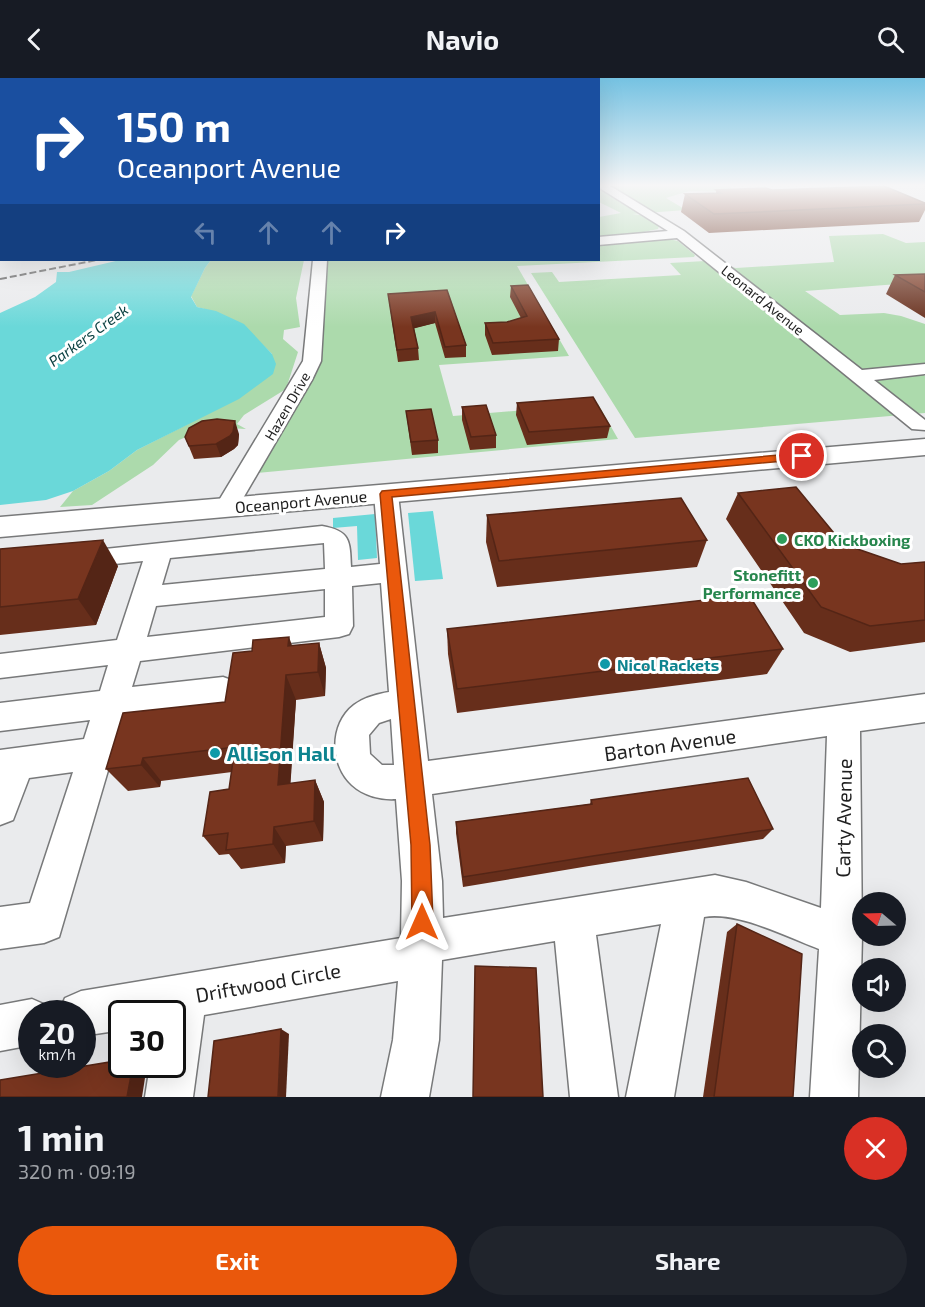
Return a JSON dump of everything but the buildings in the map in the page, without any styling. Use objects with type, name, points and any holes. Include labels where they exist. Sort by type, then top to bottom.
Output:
[{"type":"main road","name":"Oceanport Avenue","points":[[0,528],[386,494],[922,436]]},
{"type":"street","name":"Leonard Avenue","points":[[676,232],[858,376],[922,436]]},
{"type":"street","points":[[600,241],[680,234]]},
{"type":"street","name":"Hazen Drive","points":[[227,507],[312,361],[320,261]]},
{"type":"street","points":[[858,376],[925,369]]},
{"type":"street","points":[[386,494],[422,880],[422,949],[416,1040],[405,1097]]},
{"type":"street","points":[[0,666],[339,626],[338,544],[332,536],[322,534],[45,562]]},
{"type":"street","points":[[0,928],[44,922],[159,551]]},
{"type":"street","points":[[145,597],[394,572]]},
{"type":"street","points":[[0,717],[224,690]]},
{"type":"street","name":"Barton Avenue","points":[[406,703],[380,706],[364,716],[356,725],[352,738],[352,751],[356,764],[365,774],[380,782],[414,780],[925,708]]},
{"type":"street","name":"Carty Avenue","points":[[834,1097],[841,936],[844,720]]},
{"type":"street","points":[[0,807],[9,764],[97,753]]},
{"type":"street","name":"Driftwood Circle","points":[[96,1011],[573,919],[714,895],[746,903],[841,936]]},
{"type":"street","points":[[650,1097],[686,900]]},
{"type":"street","points":[[573,919],[594,1097]]},
{"type":"street","points":[[169,1097],[184,996]]},
{"type":"street","points":[[0,1028],[18,1025]]},
{"type":"green space","points":[[600,232],[646,232],[639,233],[678,241],[695,255],[694,257],[517,266],[569,356],[439,365],[453,416],[598,404],[618,439],[257,473],[311,380],[323,341],[325,261],[600,261]]},
{"type":"green space","points":[[883,234],[906,243],[925,242],[925,282],[805,291],[840,315],[884,313],[925,324],[925,365],[913,367],[925,376],[925,413],[635,438],[531,273],[552,272],[559,282],[681,275],[670,263],[705,261],[736,268],[834,262],[829,236]]},
{"type":"green space","points":[[210,261],[304,261],[296,298],[300,327],[284,330],[283,339],[298,352],[286,389],[244,415],[237,424],[246,429],[210,427],[179,440],[153,465],[92,505],[60,507],[73,491],[109,471],[137,450],[188,424],[272,354],[238,325],[218,314],[197,307],[191,296]]},
{"type":"water","name":"Parkers Creek","points":[[116,261],[210,261],[191,297],[197,307],[216,311],[244,324],[272,354],[276,364],[273,374],[239,399],[137,450],[109,471],[73,491],[46,500],[0,505],[0,313],[35,297],[56,282],[57,272],[69,272]]},
{"type":"water","points":[[433,511],[443,579],[415,581],[408,513]]},
{"type":"water","points":[[375,514],[377,558],[358,560],[357,526],[333,528],[333,518]]},
{"type":"railway","points":[[0,279],[92,261]]},
{"type":"place","name":"CKO Kickboxing","points":[[782,539]]},
{"type":"place","name":"Stonefitt Performance","points":[[813,583]]},
{"type":"place","name":"Nicol Rackets","points":[[605,664]]},
{"type":"place","name":"Allison Hall","points":[[215,753]]},
{"type":"route","points":[[422,922],[421,845],[386,494],[802,456]]}]
